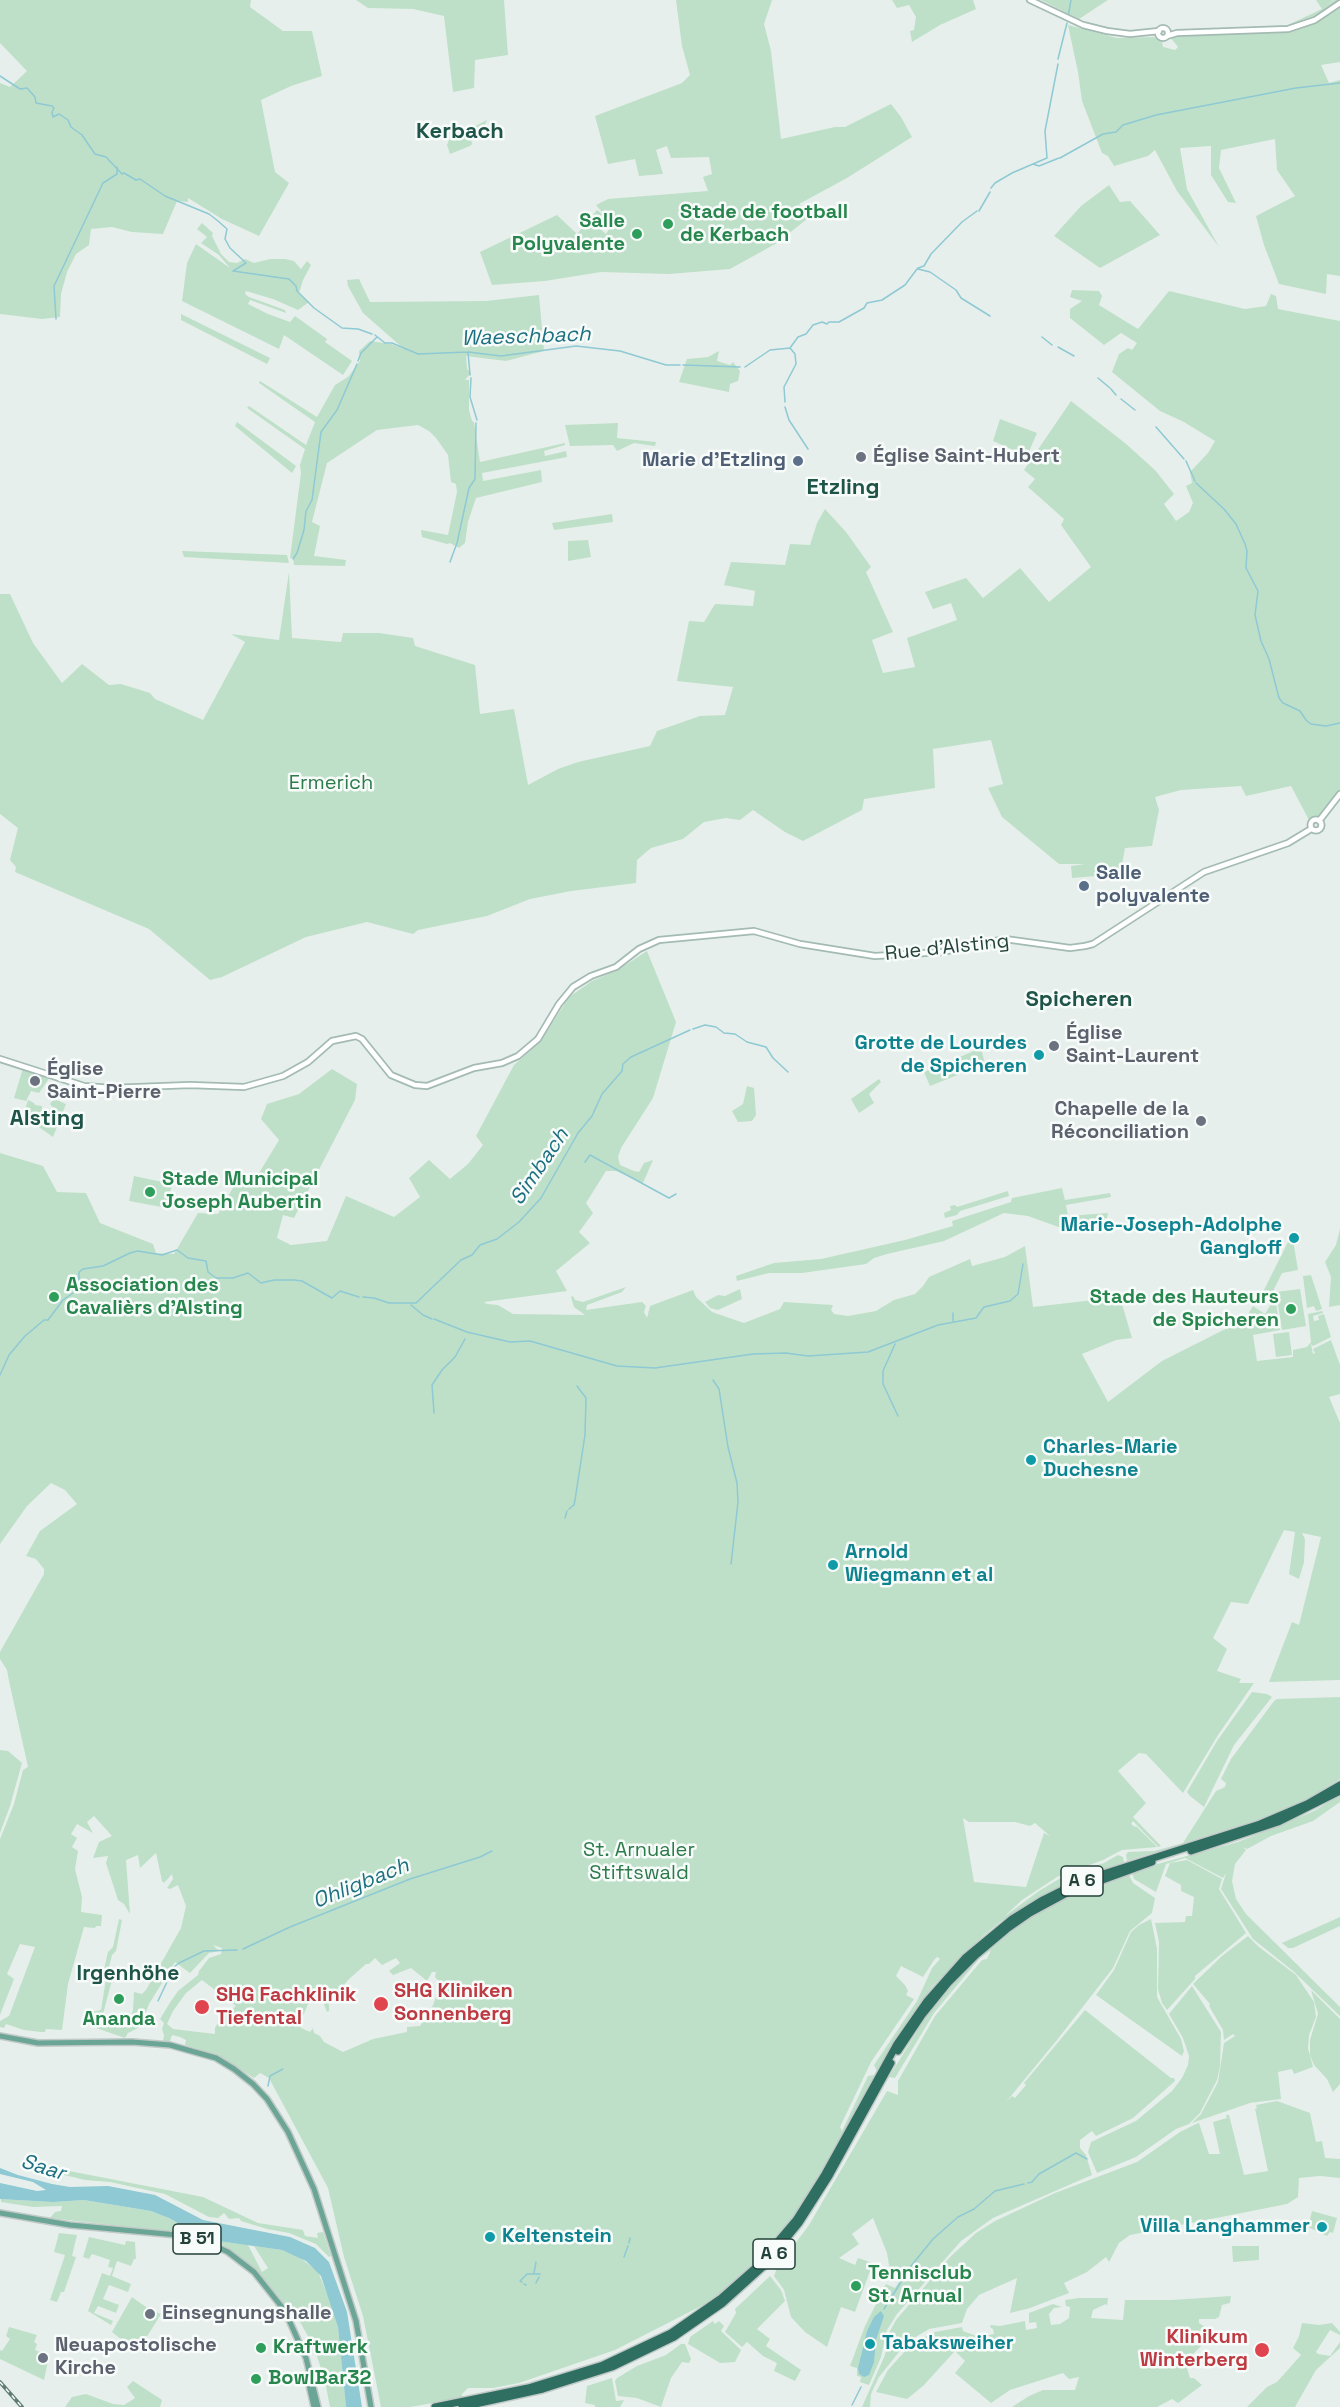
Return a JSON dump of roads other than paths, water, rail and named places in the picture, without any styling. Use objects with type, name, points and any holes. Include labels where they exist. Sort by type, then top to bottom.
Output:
[{"type":"highway","name":"A 6","points":[[435,2407],[460,2405],[543,2390],[608,2366],[659,2340],[720,2299],[755,2268],[786,2232],[813,2194],[918,2012],[944,1980],[988,1937],[1028,1909],[1095,1876],[1275,1818],[1307,1804],[1340,1785]]},
{"type":"highway","name":"A 6","points":[[886,2067],[914,2026],[948,1983],[991,1941],[1030,1913],[1097,1881],[1278,1822],[1340,1791]]},
{"type":"main road","points":[[1030,0],[1083,25],[1119,33],[1159,33]]},
{"type":"main road","points":[[1159,33],[1162,38],[1168,33],[1288,28],[1315,20],[1340,3]]},
{"type":"main road","points":[[1159,33],[1163,28],[1168,33]]},
{"type":"main road","name":"Rue d'Alsting","points":[[0,1059],[39,1070],[80,1086],[98,1088],[175,1085],[252,1086],[273,1080],[298,1068],[332,1041],[354,1036],[362,1039],[392,1075],[419,1086],[444,1081],[478,1067],[502,1063],[518,1056],[535,1042],[559,1004],[573,987],[591,976],[616,967],[646,945],[665,939],[754,931],[800,944],[875,956],[942,952],[1005,939],[1070,948],[1093,944],[1193,878],[1214,867],[1288,843],[1311,829],[1312,821],[1319,821],[1340,794]]},
{"type":"main road","points":[[0,2036],[47,2043],[157,2043],[196,2051],[226,2064],[253,2084],[278,2115],[304,2164],[356,2321],[372,2407]]},
{"type":"main road","name":"B 51","points":[[0,2211],[47,2222],[177,2235],[209,2243],[239,2259],[268,2288],[282,2311],[298,2346],[316,2407]]},
{"type":"water","points":[[0,2168],[52,2184],[70,2187],[108,2186],[155,2195],[203,2220],[290,2237],[315,2248],[329,2262],[347,2312],[362,2407],[346,2407],[338,2327],[321,2276],[306,2261],[282,2250],[218,2241],[193,2232],[151,2211],[84,2200],[53,2202],[0,2199],[0,2183],[37,2191],[46,2190],[33,2182],[0,2174]]},
{"type":"water","name":"Tabaksweiher","points":[[881,2311],[884,2316],[876,2340],[874,2362],[869,2375],[864,2377],[859,2374],[858,2368],[867,2331],[874,2317]]},
{"type":"waterway","points":[[1068,17],[1071,0]]},
{"type":"waterway","points":[[1058,59],[1067,23]]},
{"type":"waterway","points":[[1033,164],[1047,158],[1045,131],[1058,64]]},
{"type":"waterway","name":"Waeschbach","points":[[0,76],[20,89],[27,88],[35,97],[36,103],[52,106],[54,108],[53,117],[59,114],[68,120],[71,127],[82,135],[95,154],[106,157],[122,174],[136,180],[140,179],[165,196],[209,214],[218,221],[227,229],[225,239],[230,248],[246,263],[233,271],[289,279],[314,308],[342,328],[358,329],[372,334]]},
{"type":"waterway","points":[[1060,158],[1103,134],[1116,132],[1123,125],[1156,115],[1296,88],[1340,83]]},
{"type":"waterway","points":[[991,188],[1012,173],[1033,164],[1039,166],[1059,158]]},
{"type":"waterway","points":[[56,319],[54,286],[103,183],[117,174],[117,167]]},
{"type":"waterway","points":[[979,211],[990,192]]},
{"type":"waterway","points":[[918,268],[924,266],[931,254],[962,222],[977,211]]},
{"type":"waterway","name":"Waeschbach","points":[[745,367],[770,350],[790,348],[798,337],[806,334],[813,325],[822,322],[827,324],[839,322],[864,308],[867,303],[882,300],[905,285],[917,269]]},
{"type":"waterway","points":[[918,269],[930,272],[956,290],[961,298],[990,316]]},
{"type":"waterway","name":"Waeschbach","points":[[375,335],[385,343],[392,343],[418,354],[468,352],[501,356],[576,346],[620,351],[666,365],[680,365]]},
{"type":"waterway","points":[[358,361],[361,353],[377,337]]},
{"type":"waterway","points":[[1042,337],[1052,345]]},
{"type":"waterway","points":[[1058,347],[1074,356]]},
{"type":"waterway","points":[[785,402],[784,387],[796,364],[795,354],[790,348]]},
{"type":"waterway","points":[[468,352],[470,375]]},
{"type":"waterway","points":[[293,559],[304,530],[306,511],[312,500],[321,432],[337,410],[357,364]]},
{"type":"waterway","name":"Waeschbach","points":[[683,365],[740,367]]},
{"type":"waterway","points":[[471,378],[470,397],[477,420]]},
{"type":"waterway","points":[[1098,378],[1110,388]]},
{"type":"waterway","points":[[1111,389],[1116,395]]},
{"type":"waterway","points":[[1121,399],[1135,410]]},
{"type":"waterway","points":[[785,407],[789,420],[808,449]]},
{"type":"waterway","points":[[450,562],[457,543],[469,488],[475,479],[476,423]]},
{"type":"waterway","points":[[1156,427],[1184,459]]},
{"type":"waterway","points":[[1186,461],[1195,481]]},
{"type":"waterway","points":[[1196,483],[1224,509],[1236,524],[1245,544],[1246,568],[1258,591],[1255,615],[1279,698],[1283,703],[1300,711],[1311,724],[1326,726],[1340,723]]},
{"type":"waterway","name":"Simbach","points":[[693,1029],[705,1025],[716,1027],[724,1033],[735,1034],[747,1042],[766,1047],[773,1058],[788,1072]]},
{"type":"waterway","name":"Simbach","points":[[363,1297],[389,1303],[416,1303],[461,1260],[472,1255],[480,1245],[497,1239],[519,1222],[541,1198],[578,1133],[592,1116],[602,1094],[622,1071],[623,1064],[631,1057],[690,1030]]},
{"type":"waterway","points":[[585,1162],[590,1155],[669,1198],[676,1194]]},
{"type":"waterway","name":"Simbach","points":[[0,1375],[9,1355],[25,1336],[44,1320],[48,1320],[63,1300],[79,1288],[79,1272],[83,1269],[103,1266],[138,1251],[162,1255],[177,1250],[188,1258],[206,1261],[208,1272],[216,1278],[233,1278],[248,1273],[261,1283],[274,1280],[302,1281],[332,1298],[340,1291],[359,1297]]},
{"type":"waterway","points":[[434,1319],[467,1332],[510,1342],[530,1341],[617,1366],[655,1368],[753,1354],[786,1353],[808,1356],[868,1352],[938,1325],[976,1318],[984,1307],[1010,1301],[1018,1294],[1023,1264]]},
{"type":"waterway","points":[[411,1305],[432,1319]]},
{"type":"waterway","points":[[953,1313],[953,1321]]},
{"type":"waterway","points":[[434,1413],[432,1385],[455,1357],[465,1339]]},
{"type":"waterway","points":[[895,1344],[883,1371],[883,1384],[898,1416]]},
{"type":"waterway","points":[[713,1380],[719,1389],[728,1447],[737,1483],[738,1502],[731,1564]]},
{"type":"waterway","points":[[569,1509],[574,1505],[585,1435],[586,1398],[577,1386]]},
{"type":"waterway","points":[[565,1518],[567,1511]]},
{"type":"waterway","name":"Ohligbach","points":[[243,1949],[290,1927],[410,1879],[480,1857],[492,1851]]},
{"type":"waterway","name":"Ohligbach","points":[[158,2001],[174,1967],[179,1963],[204,1951],[237,1950]]},
{"type":"waterway","points":[[268,2086],[270,2076],[283,2069]]},
{"type":"waterway","points":[[1028,2183],[1039,2174],[1076,2153],[1087,2159]]},
{"type":"waterway","points":[[884,2309],[911,2266],[933,2239],[958,2217],[974,2209],[995,2191],[1024,2184]]},
{"type":"waterway","points":[[629,2243],[630,2238]]},
{"type":"waterway","points":[[624,2257],[628,2246]]},
{"type":"waterway","points":[[534,2273],[536,2262]]},
{"type":"waterway","points":[[522,2282],[520,2281],[527,2274],[540,2274]]},
{"type":"waterway","points":[[536,2283],[539,2277]]},
{"type":"waterway","points":[[852,2405],[861,2387]]},
{"type":"railway","points":[[0,2382],[22,2407]]},
{"type":"place","name":"Stade de football de Kerbach","points":[[668,224]]},
{"type":"place","name":"Salle Polyvalente","points":[[637,234]]},
{"type":"place","name":"Église Saint-Hubert","points":[[861,457]]},
{"type":"place","name":"Marie d'Etzling","points":[[798,461]]},
{"type":"place","name":"Salle polyvalente","points":[[1084,886]]},
{"type":"place","name":"Église Saint-Laurent","points":[[1054,1046]]},
{"type":"place","name":"Grotte de Lourdes de Spicheren","points":[[1039,1055]]},
{"type":"place","name":"Église Saint-Pierre","points":[[35,1081]]},
{"type":"place","name":"Chapelle de la Réconciliation","points":[[1201,1121]]},
{"type":"place","name":"Stade Municipal Joseph Aubertin","points":[[150,1192]]},
{"type":"place","name":"Marie-Joseph-Adolphe Gangloff","points":[[1294,1238]]},
{"type":"place","name":"Association des Cavalièrs d'Alsting","points":[[54,1297]]},
{"type":"place","name":"Stade des Hauteurs de Spicheren","points":[[1291,1309]]},
{"type":"place","name":"Charles-Marie Duchesne","points":[[1031,1460]]},
{"type":"place","name":"Arnold Wiegmann et al","points":[[833,1565]]},
{"type":"place","name":"Ananda","points":[[119,1999]]},
{"type":"place","name":"SHG Kliniken Sonnenberg","points":[[381,2004]]},
{"type":"place","name":"SHG Fachklinik Tiefental","points":[[202,2007]]},
{"type":"place","name":"Villa Langhammer","points":[[1322,2227]]},
{"type":"place","name":"Keltenstein","points":[[490,2237]]},
{"type":"place","name":"Tennisclub St. Arnual","points":[[856,2286]]},
{"type":"place","name":"Einsegnungshalle","points":[[150,2314]]},
{"type":"place","name":"Tabaksweiher","points":[[870,2344]]},
{"type":"place","name":"Kraftwerk","points":[[261,2348]]},
{"type":"place","name":"Klinikum Winterberg","points":[[1262,2350]]},
{"type":"place","name":"Neuapostolische Kirche","points":[[43,2358]]},
{"type":"place","name":"BowlBar32","points":[[256,2379]]},
{"type":"district","name":"Kerbach","points":[[460,132]]},
{"type":"district","name":"Etzling","points":[[843,488]]},
{"type":"district","name":"Spicheren","points":[[1079,1000]]},
{"type":"district","name":"Alsting","points":[[47,1119]]},
{"type":"district","name":"Irgenhöhe","points":[[128,1974]]},
{"type":"park label","name":"Ermerich","points":[[331,784]]},
{"type":"park label","name":"St. Arnualer Stiftswald","points":[[639,1862]]},
{"type":"water label","name":"Saar","points":[[43,2168]]}]
